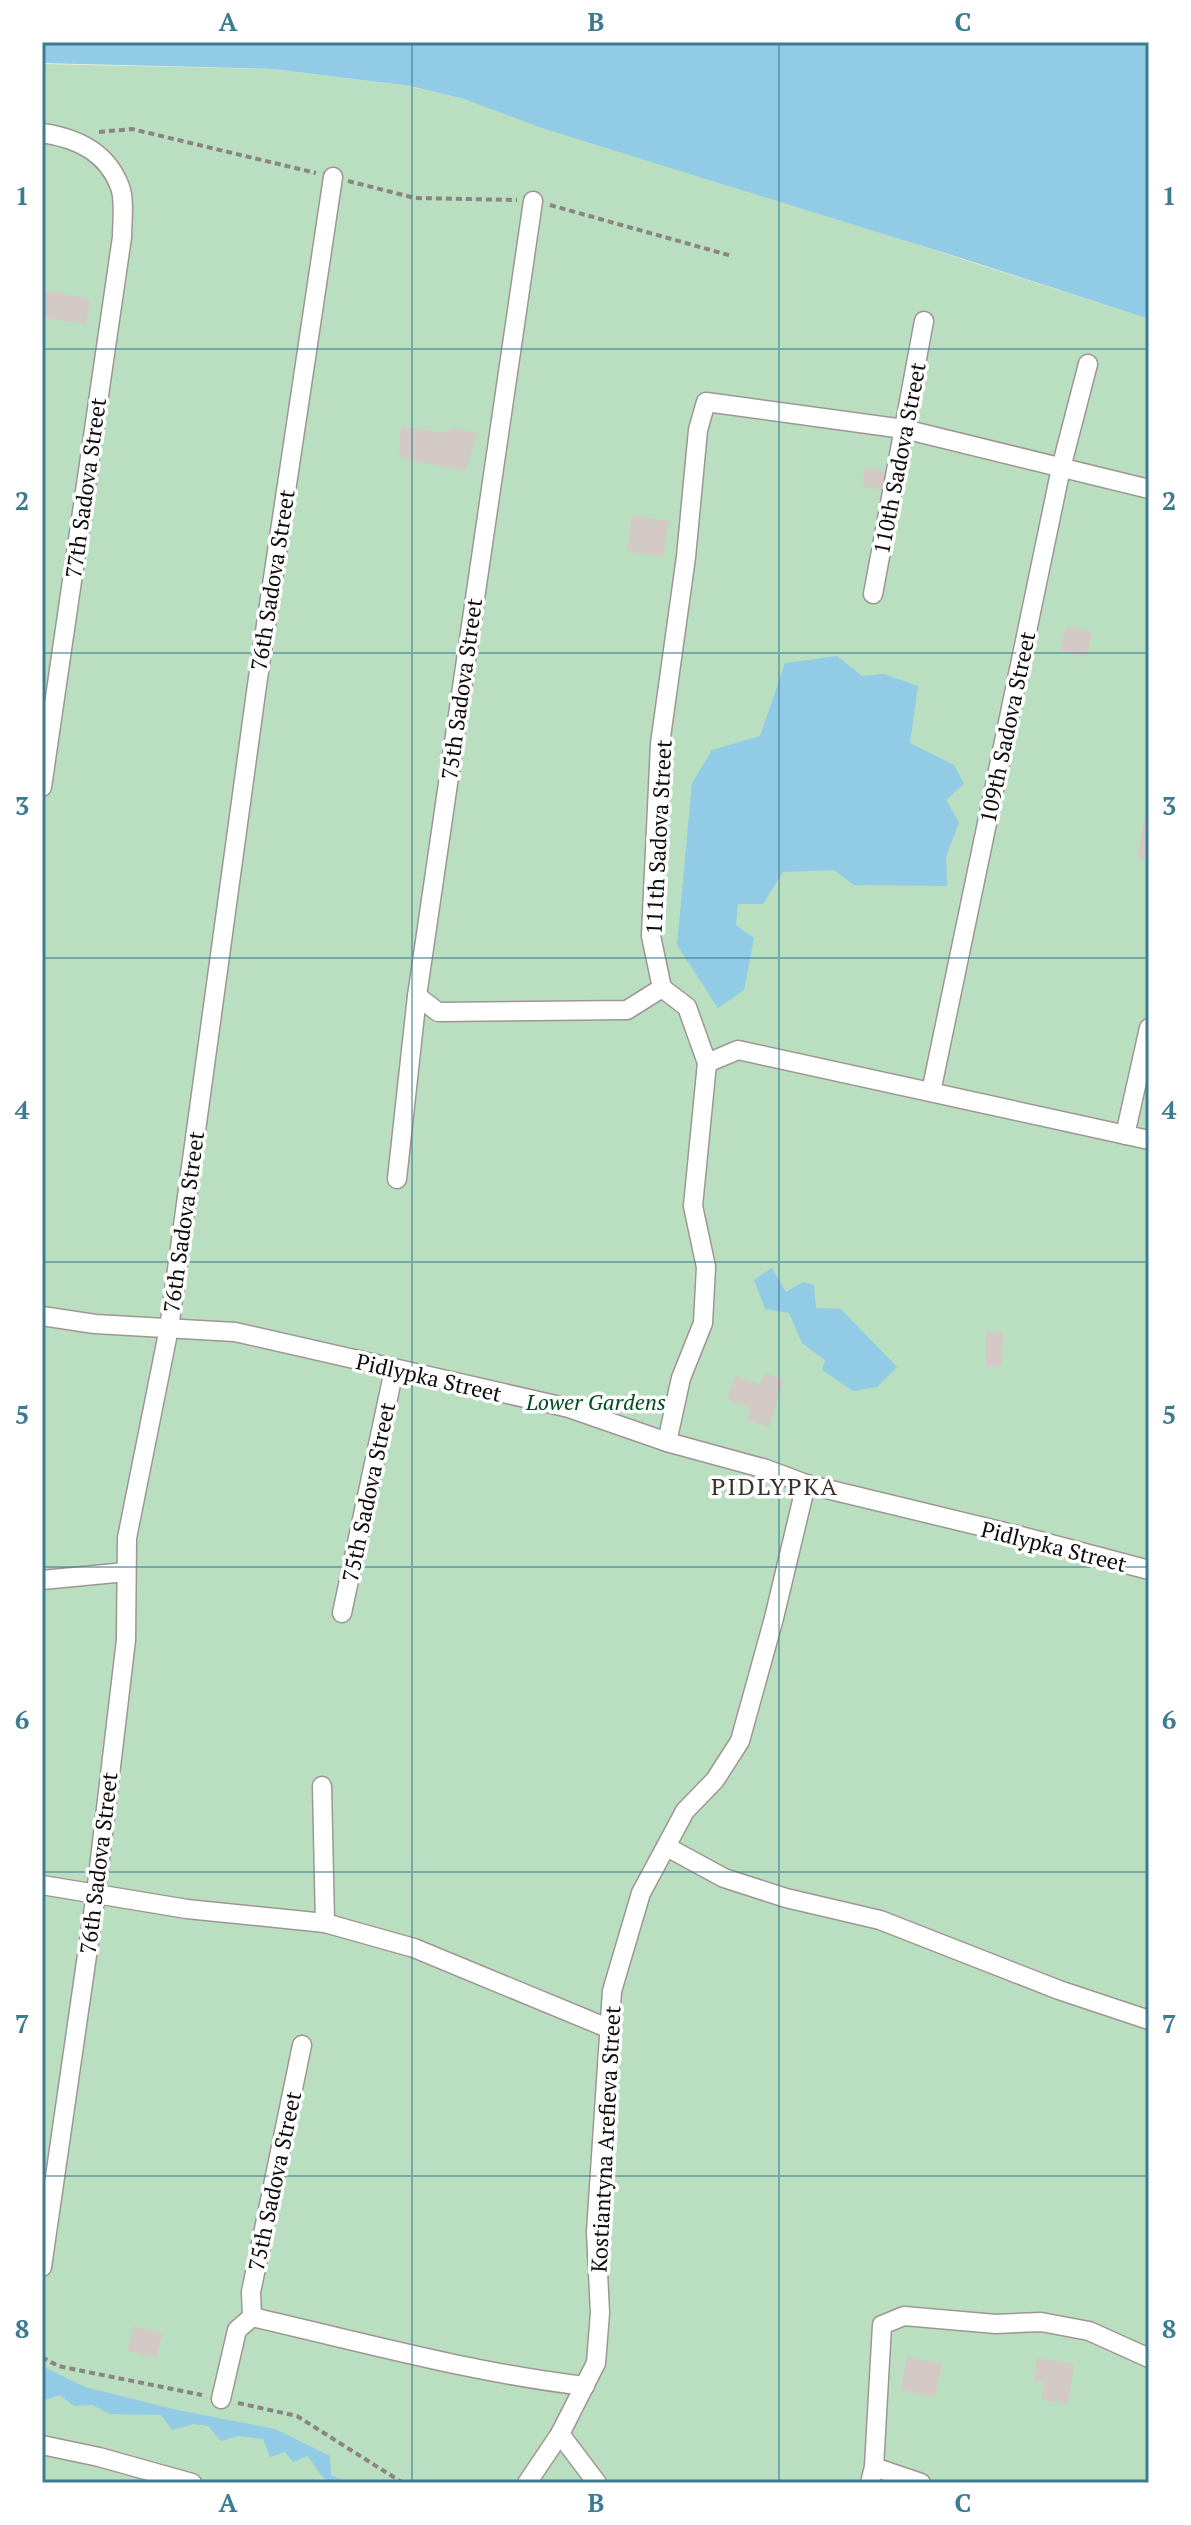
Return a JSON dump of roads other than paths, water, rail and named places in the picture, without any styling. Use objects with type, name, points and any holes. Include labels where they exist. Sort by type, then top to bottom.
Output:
[{"type":"street","name":"77th Sadova Street","points":[[42,133],[66,136],[103,157],[121,189],[122,237],[42,787]]},
{"type":"street","name":"76th Sadova Street","points":[[42,2267],[96,1893],[126,1640],[127,1538],[169,1328],[257,685],[333,177]]},
{"type":"street","name":"75th Sadova Street","points":[[397,1179],[417,996],[533,201]]},
{"type":"street","name":"110th Sadova Street","points":[[873,594],[924,321]]},
{"type":"street","name":"109th Sadova Street","points":[[931,1092],[1061,468],[1088,364]]},
{"type":"street","name":"111th Sadova Street","points":[[662,988],[651,936],[660,744],[686,557],[698,430],[706,402],[904,429]]},
{"type":"street","points":[[904,429],[1149,489]]},
{"type":"street","points":[[417,996],[438,1012],[627,1010],[662,988],[687,1007],[707,1063],[693,1206],[706,1267],[703,1323],[681,1378],[667,1442]]},
{"type":"street","points":[[1125,1135],[1149,1028]]},
{"type":"street","points":[[707,1063],[738,1050],[1149,1140]]},
{"type":"street","points":[[42,1316],[95,1324],[169,1328]]},
{"type":"street","name":"Pidlypka Street","points":[[169,1328],[235,1332],[569,1408],[667,1442],[766,1469],[806,1484],[1149,1570]]},
{"type":"street","name":"75th Sadova Street","points":[[342,1613],[394,1370]]},
{"type":"street","name":"Kostiantyna Arefieva Street","points":[[527,2483],[560,2434],[596,2363],[600,2313],[596,2232],[612,1991],[641,1893],[685,1811],[715,1780],[740,1741],[806,1484]]},
{"type":"street","points":[[42,1580],[126,1572]]},
{"type":"street","points":[[322,1786],[325,1923]]},
{"type":"street","points":[[667,1847],[724,1878],[786,1898],[880,1920],[1059,1990],[1149,2020]]},
{"type":"street","points":[[42,1885],[187,1909],[325,1923],[414,1948],[610,2029]]},
{"type":"street","name":"75th Sadova Street","points":[[252,2317],[251,2292],[302,2045]]},
{"type":"street","points":[[921,2483],[872,2475],[882,2325],[904,2316],[996,2324],[1041,2322],[1089,2331],[1149,2358]]},
{"type":"street","points":[[221,2399],[237,2330],[252,2317],[462,2364],[585,2386]]},
{"type":"street","points":[[560,2434],[597,2483]]},
{"type":"street","points":[[42,2445],[192,2483]]},
{"type":"water","points":[[42,42],[1149,42],[1149,319],[542,128],[464,99],[410,86],[273,69],[42,63]]},
{"type":"water","points":[[837,656],[862,676],[884,674],[918,686],[910,743],[954,765],[964,784],[946,800],[959,822],[946,857],[947,886],[854,885],[834,870],[783,872],[763,904],[738,904],[736,925],[754,938],[744,990],[718,1008],[677,945],[692,783],[712,750],[760,736],[785,663]]},
{"type":"water","points":[[772,1268],[786,1292],[803,1282],[814,1285],[816,1308],[841,1309],[897,1367],[877,1387],[853,1391],[822,1370],[825,1360],[802,1343],[789,1313],[765,1309],[754,1280]]},
{"type":"water","points":[[42,2366],[85,2387],[177,2410],[275,2429],[330,2456],[331,2475],[348,2483],[327,2480],[308,2456],[293,2462],[285,2452],[270,2457],[263,2439],[238,2436],[221,2441],[208,2426],[194,2424],[172,2430],[161,2415],[110,2414],[92,2405],[74,2406],[60,2395],[42,2401]]},
{"type":"district","name":"PIDLYPKA","points":[[775,1486]]},
{"type":"park label","name":"Lower Gardens","points":[[596,1401]]}]
